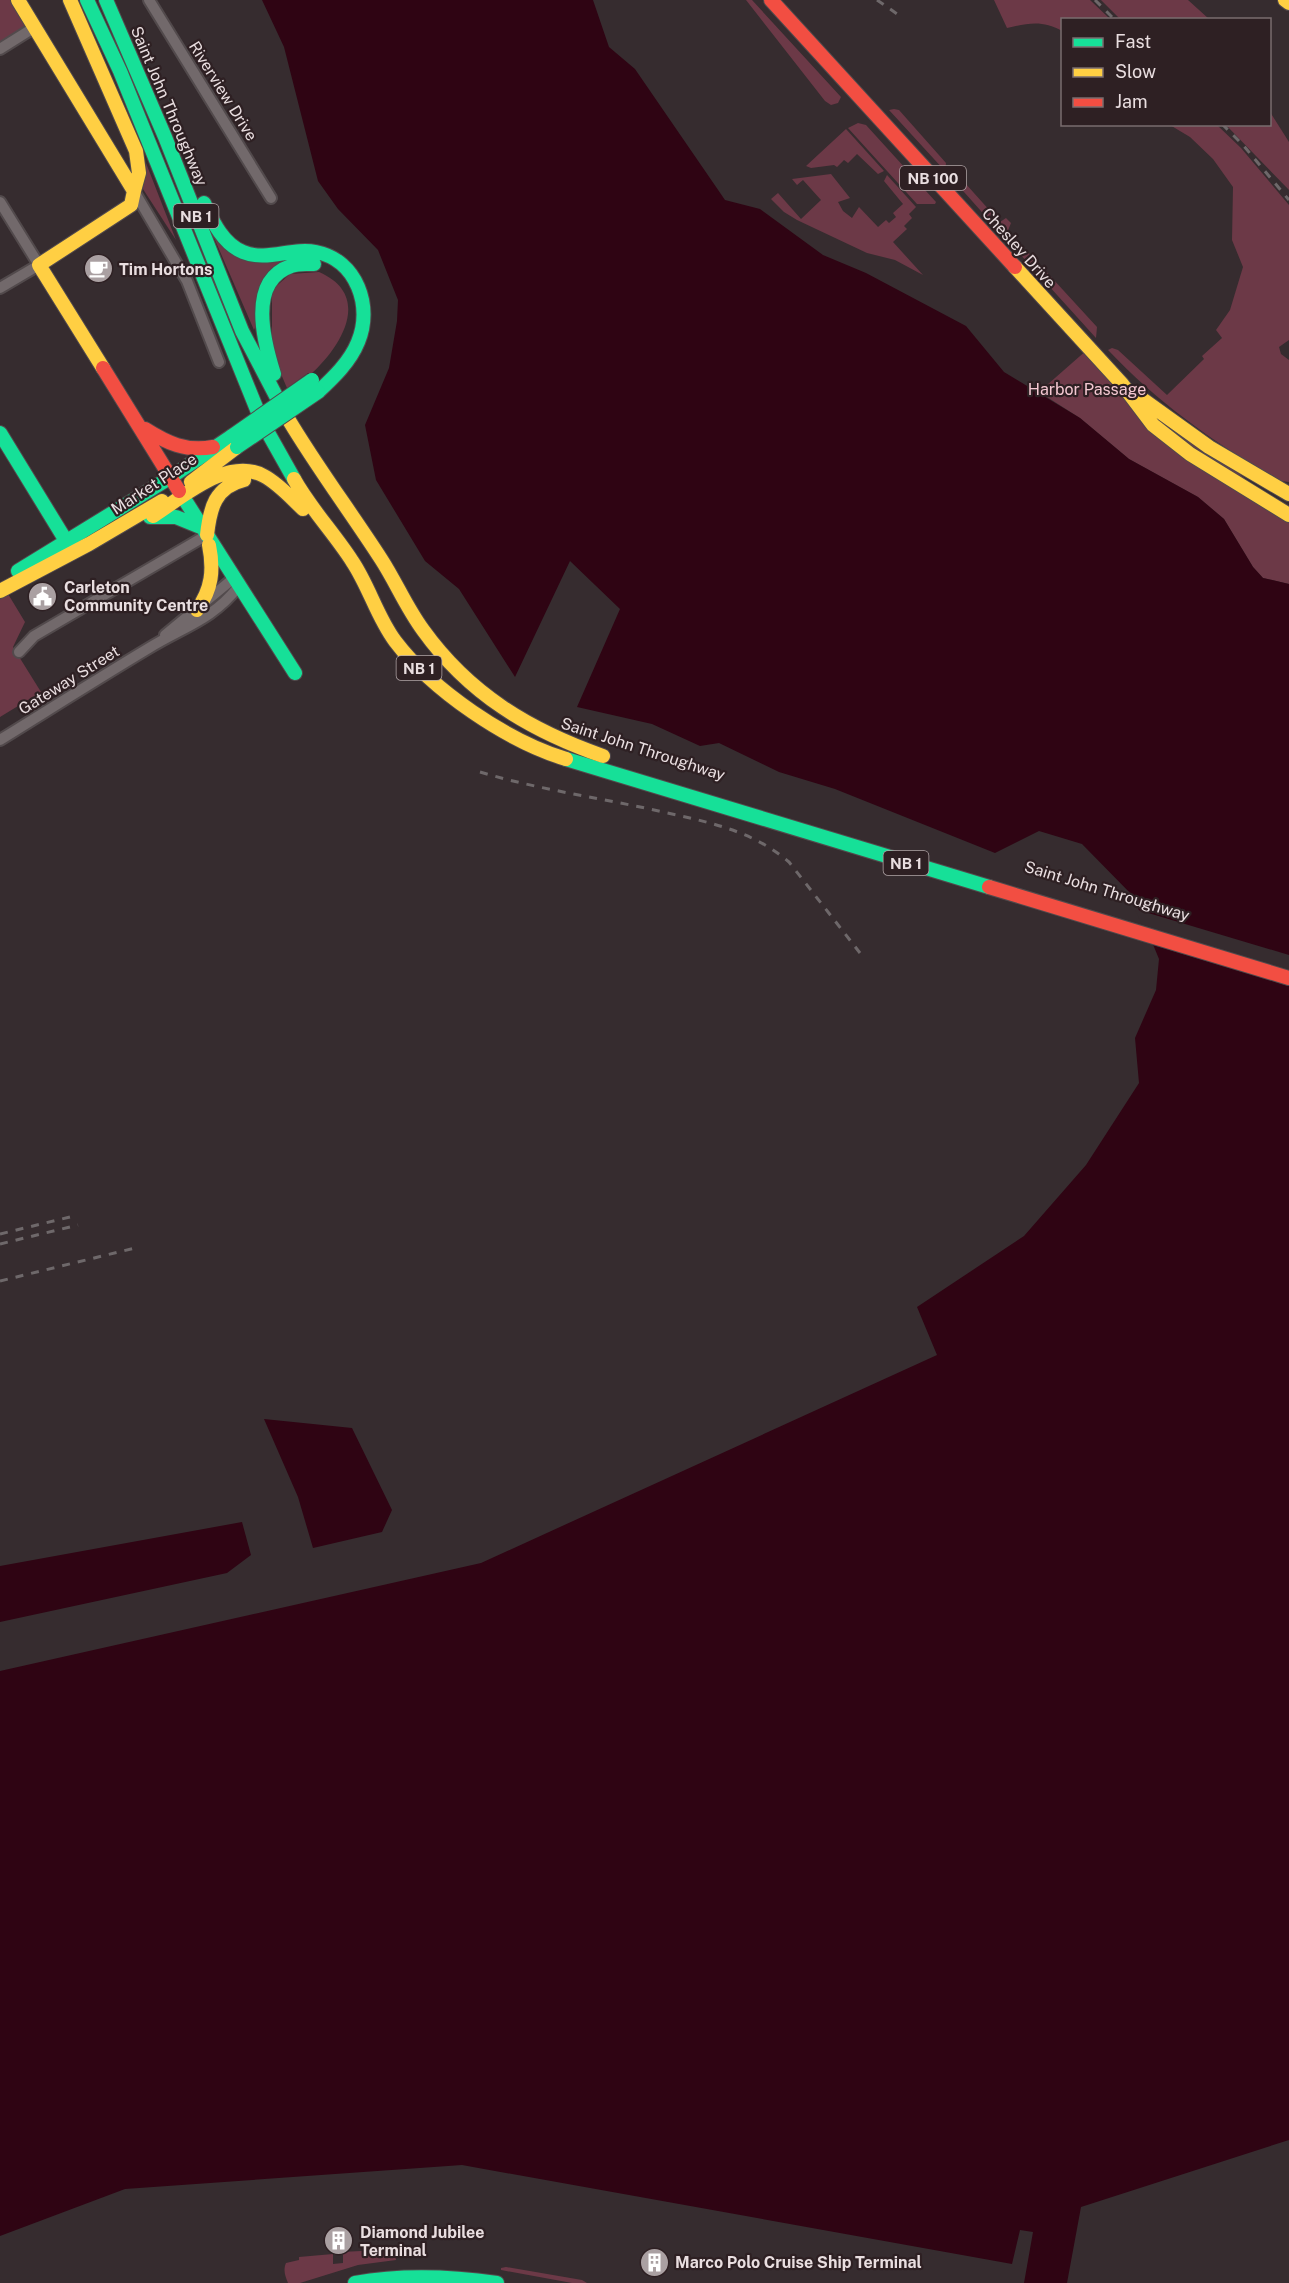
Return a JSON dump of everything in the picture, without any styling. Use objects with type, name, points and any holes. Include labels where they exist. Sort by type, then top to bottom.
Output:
[{"type":"main road","points":[[18,0],[134,191]]},
{"type":"main road","points":[[70,0],[136,151],[139,173],[131,205],[39,264],[295,673]]},
{"type":"main road","name":"Saint John Throughway","points":[[87,0],[120,71],[262,422],[299,489],[353,562],[380,617],[395,641],[435,684],[470,710],[524,743],[597,769],[1289,978]]},
{"type":"main road","name":"Saint John Throughway","points":[[106,0],[150,97],[238,322],[259,368],[320,472],[380,556],[404,602],[432,642],[459,674],[493,703],[531,728],[590,752],[1289,964]]},
{"type":"main road","name":"Chesley Drive","points":[[771,0],[1122,384],[1153,425],[1210,469],[1289,514]]},
{"type":"main road","points":[[1285,0],[1289,3]]},
{"type":"main road","points":[[150,97],[212,219],[227,242],[246,253],[271,255],[315,252],[329,256],[345,267],[358,283],[365,311],[358,343],[340,371],[315,386]]},
{"type":"main road","points":[[293,429],[269,361],[263,337],[261,308],[269,283],[290,266],[305,263],[317,264],[339,276],[347,286],[354,309],[354,320],[344,346],[315,386]]},
{"type":"main road","name":"Saint John Throughway","points":[[245,381],[298,470],[360,557],[407,641],[431,670],[470,710]]},
{"type":"main road","name":"Chesley Drive","points":[[1122,384],[1209,447],[1289,494]]},
{"type":"main road","name":"Market Place","points":[[0,583],[70,547],[89,544],[181,494],[235,441],[315,386]]},
{"type":"main road","points":[[141,426],[163,441],[180,448],[195,450],[217,446]]},
{"type":"main road","points":[[0,433],[70,547]]},
{"type":"main road","name":"Market Place","points":[[0,591],[70,547],[217,446],[235,441]]},
{"type":"main road","points":[[89,544],[153,516],[181,494],[218,476],[239,469],[258,472],[279,488],[327,534],[380,617]]},
{"type":"main road","points":[[197,610],[206,597],[213,573],[205,532],[213,504],[225,487],[234,481],[264,482],[279,488]]},
{"type":"main road","points":[[153,516],[176,517],[205,532]]},
{"type":"main road","points":[[355,2283],[411,2274],[449,2276],[497,2283]]},
{"type":"street","name":"Riverview Drive","points":[[149,0],[271,198]]},
{"type":"street","points":[[0,49],[35,27]]},
{"type":"street","points":[[134,191],[187,281],[219,362]]},
{"type":"street","points":[[0,202],[39,264],[0,288]]},
{"type":"street","points":[[19,652],[34,636],[205,532]]},
{"type":"street","name":"Gateway Street","points":[[154,645],[197,610],[237,582]]},
{"type":"street","name":"Gateway Street","points":[[0,740],[154,645],[187,629],[226,603],[237,582]]},
{"type":"green space","points":[[0,0],[18,0],[35,27],[0,49]]},
{"type":"green space","points":[[746,0],[752,0],[841,97],[838,103],[831,105],[825,101]]},
{"type":"green space","points":[[994,0],[1090,0],[1109,18],[1061,18],[1061,31],[1048,25],[1035,24],[1007,28]]},
{"type":"green space","points":[[1101,0],[1188,0],[1208,18],[1119,18]]},
{"type":"green space","points":[[889,110],[899,110],[946,163],[945,171]]},
{"type":"green space","points":[[1271,114],[1289,142],[1289,190],[1227,126],[1271,126]]},
{"type":"green space","points":[[858,123],[866,125],[936,202],[935,204],[917,204],[848,128]]},
{"type":"green space","points":[[1172,126],[1218,126],[1241,148],[1289,205],[1289,340],[1279,347],[1281,354],[1289,360],[1289,482],[1281,481],[1234,453],[1168,406],[1108,350],[1112,348],[1118,350],[1167,395],[1204,359],[1202,356],[1222,338],[1216,330],[1230,310],[1243,267],[1232,240],[1233,187],[1213,159],[1190,137]]},
{"type":"green space","points":[[846,129],[884,171],[878,174],[857,154],[848,163],[844,160],[837,167],[834,165],[811,168],[806,166]]},
{"type":"green space","points":[[146,163],[176,240],[141,186]]},
{"type":"green space","points":[[831,174],[850,198],[838,202],[843,211],[852,218],[859,207],[878,227],[886,220],[889,223],[896,217],[893,213],[903,204],[884,181],[887,175],[916,207],[909,214],[912,218],[904,226],[907,229],[893,242],[923,275],[895,260],[867,253],[797,220],[784,212],[771,199],[778,193],[801,219],[821,200],[803,180],[797,185],[792,179]]},
{"type":"green space","points":[[961,181],[1000,222],[1006,218],[1011,223],[1005,238],[956,183]]},
{"type":"green space","points":[[212,233],[285,260],[254,330]]},
{"type":"green space","points":[[1024,251],[1030,254],[1097,327],[1096,338],[1019,253]]},
{"type":"green space","points":[[319,272],[336,282],[345,294],[348,308],[346,322],[341,337],[321,364],[310,375],[308,373],[287,388],[272,353],[272,290],[290,274]]},
{"type":"green space","name":"Harbor Passage","points":[[1088,349],[1289,515],[1289,584],[1263,578],[1253,567],[1224,519],[1198,497],[1129,459],[1080,418],[1039,392]]},
{"type":"green space","points":[[5,589],[25,622],[13,647],[41,692],[0,717],[0,591]]},
{"type":"green space","points":[[395,2248],[396,2260],[358,2265],[300,2283],[288,2283],[285,2275],[286,2263],[299,2260],[299,2257],[333,2254],[333,2264],[343,2263],[341,2252]]},
{"type":"green space","points":[[506,2267],[582,2280],[587,2283],[572,2283],[501,2270]]},
{"type":"shaded area","points":[[262,0],[593,0],[609,47],[635,69],[725,200],[760,209],[823,255],[866,273],[966,326],[1004,372],[1080,418],[1129,459],[1198,497],[1224,519],[1253,567],[1263,578],[1289,584],[1289,2140],[1081,2207],[1067,2283],[1024,2283],[1033,2232],[1020,2230],[1012,2264],[462,2165],[125,2189],[0,2236],[0,1671],[481,1563],[937,1355],[917,1307],[1024,1236],[1086,1165],[1139,1083],[1135,1038],[1156,990],[1159,959],[1133,896],[1082,844],[1039,831],[995,853],[835,789],[779,772],[719,743],[700,746],[652,724],[577,707],[620,609],[570,561],[515,677],[459,589],[425,561],[376,480],[365,425],[389,368],[398,300],[378,250],[338,209],[318,181],[284,47]]},
{"type":"shaded area","points":[[264,1419],[352,1428],[392,1510],[382,1532],[313,1548],[298,1497]]},
{"type":"shaded area","points":[[242,1522],[251,1555],[227,1573],[0,1622],[0,1566]]},
{"type":"pier","points":[[1135,909],[1289,955],[1289,986],[1150,944]]},
{"type":"railway","points":[[877,0],[903,18]]},
{"type":"railway","points":[[1095,0],[1113,18]]},
{"type":"railway","points":[[1224,126],[1289,200]]},
{"type":"railway","points":[[480,772],[525,784],[697,820],[745,835],[775,851],[789,862],[860,953]]},
{"type":"railway","points":[[0,1234],[74,1216]]},
{"type":"railway","points":[[0,1244],[78,1225]]},
{"type":"railway","points":[[0,1281],[139,1247]]},
{"type":"traffic: fast","points":[[87,0],[120,71],[262,422],[294,479]]},
{"type":"traffic: fast","points":[[106,0],[165,137],[242,331],[287,417]]},
{"type":"traffic: fast","points":[[204,203],[224,238],[243,252],[261,256],[298,251],[316,252],[330,257],[351,275],[362,300],[364,314],[362,328],[358,342],[346,363],[318,392]]},
{"type":"traffic: fast","points":[[274,374],[263,330],[262,314],[268,285],[277,274],[291,266],[314,264]]},
{"type":"traffic: fast","points":[[232,436],[312,380]]},
{"type":"traffic: fast","points":[[237,447],[318,392]]},
{"type":"traffic: fast","points":[[0,433],[71,549]]},
{"type":"traffic: fast","points":[[18,571],[171,477],[232,436]]},
{"type":"traffic: fast","points":[[183,497],[295,673]]},
{"type":"traffic: fast","points":[[150,517],[176,517],[203,528]]},
{"type":"traffic: fast","points":[[566,759],[989,887]]},
{"type":"traffic: fast","points":[[355,2283],[391,2278],[426,2277],[497,2283]]},
{"type":"traffic: slow","points":[[18,0],[134,191],[131,205],[39,265],[103,368]]},
{"type":"traffic: slow","points":[[70,0],[136,151],[139,173],[134,191]]},
{"type":"traffic: slow","points":[[1285,0],[1289,3]]},
{"type":"traffic: slow","points":[[1015,267],[1122,384],[1153,425],[1190,454],[1289,515]]},
{"type":"traffic: slow","points":[[1138,396],[1209,447],[1289,494]]},
{"type":"traffic: slow","points":[[287,417],[381,559],[417,621],[441,653],[460,673],[502,707],[550,734],[603,756]]},
{"type":"traffic: slow","points":[[191,482],[237,447]]},
{"type":"traffic: slow","points":[[153,516],[206,481],[236,471],[250,471],[264,476],[280,487],[303,509]]},
{"type":"traffic: slow","points":[[294,479],[352,561],[389,632],[411,660],[450,696],[496,727],[543,751],[566,759]]},
{"type":"traffic: slow","points":[[207,535],[212,508],[220,493],[234,483],[244,480]]},
{"type":"traffic: slow","points":[[0,591],[89,544],[162,501]]},
{"type":"traffic: slow","points":[[197,610],[209,587],[211,563],[209,545]]},
{"type":"traffic: jam","points":[[771,0],[1015,267]]},
{"type":"traffic: jam","points":[[103,368],[179,491]]},
{"type":"traffic: jam","points":[[145,429],[177,445],[194,448],[213,447]]},
{"type":"traffic: jam","points":[[989,887],[1289,978]]},
{"type":"place","name":"Tim Hortons","points":[[98,269]]},
{"type":"place","name":"Carleton Community Centre","points":[[43,596]]},
{"type":"place","name":"Diamond Jubilee Terminal","points":[[339,2241]]},
{"type":"place","name":"Marco Polo Cruise Ship Terminal","points":[[654,2262]]}]
